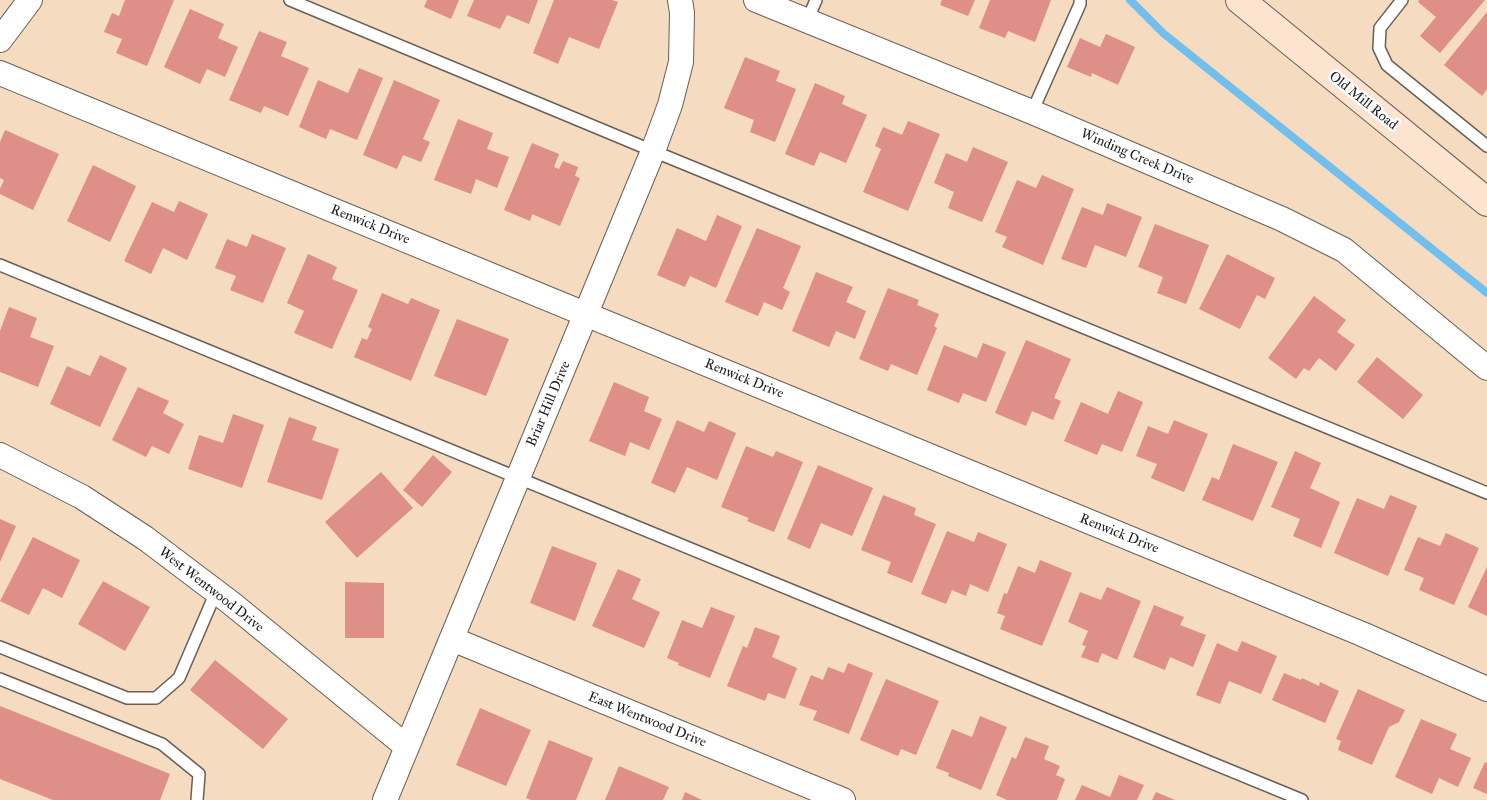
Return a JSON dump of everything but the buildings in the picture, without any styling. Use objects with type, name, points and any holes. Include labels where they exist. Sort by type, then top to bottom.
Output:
[{"type":"street","points":[[0,40],[30,0]]},
{"type":"street","name":"Briar Hill Drive","points":[[386,800],[653,151],[670,105],[680,62],[682,12],[680,0]]},
{"type":"street","name":"Winding Creek Drive","points":[[756,0],[812,10],[1032,112],[1282,218],[1344,250],[1487,368]]},
{"type":"street","name":"Old Mill Road","points":[[1255,5],[1487,202]]},
{"type":"street","name":"Renwick Drive","points":[[0,72],[1362,634],[1487,690]]},
{"type":"street","name":"West Wentwood Drive","points":[[0,455],[82,497],[145,538],[216,592],[407,747]]},
{"type":"street","name":"East Wentwood Drive","points":[[452,639],[842,800]]},
{"type":"lane","points":[[290,0],[1487,493]]},
{"type":"lane","points":[[1032,112],[1080,4],[1080,0]]},
{"type":"lane","points":[[1402,0],[1380,28],[1379,48],[1387,64],[1487,146]]},
{"type":"lane","points":[[0,265],[1302,800]]},
{"type":"lane","points":[[0,647],[127,698],[156,698],[179,678],[216,592]]},
{"type":"lane","points":[[0,679],[162,744],[199,774],[197,800]]},
{"type":"waterway","points":[[1130,0],[1163,33],[1487,293]]}]
